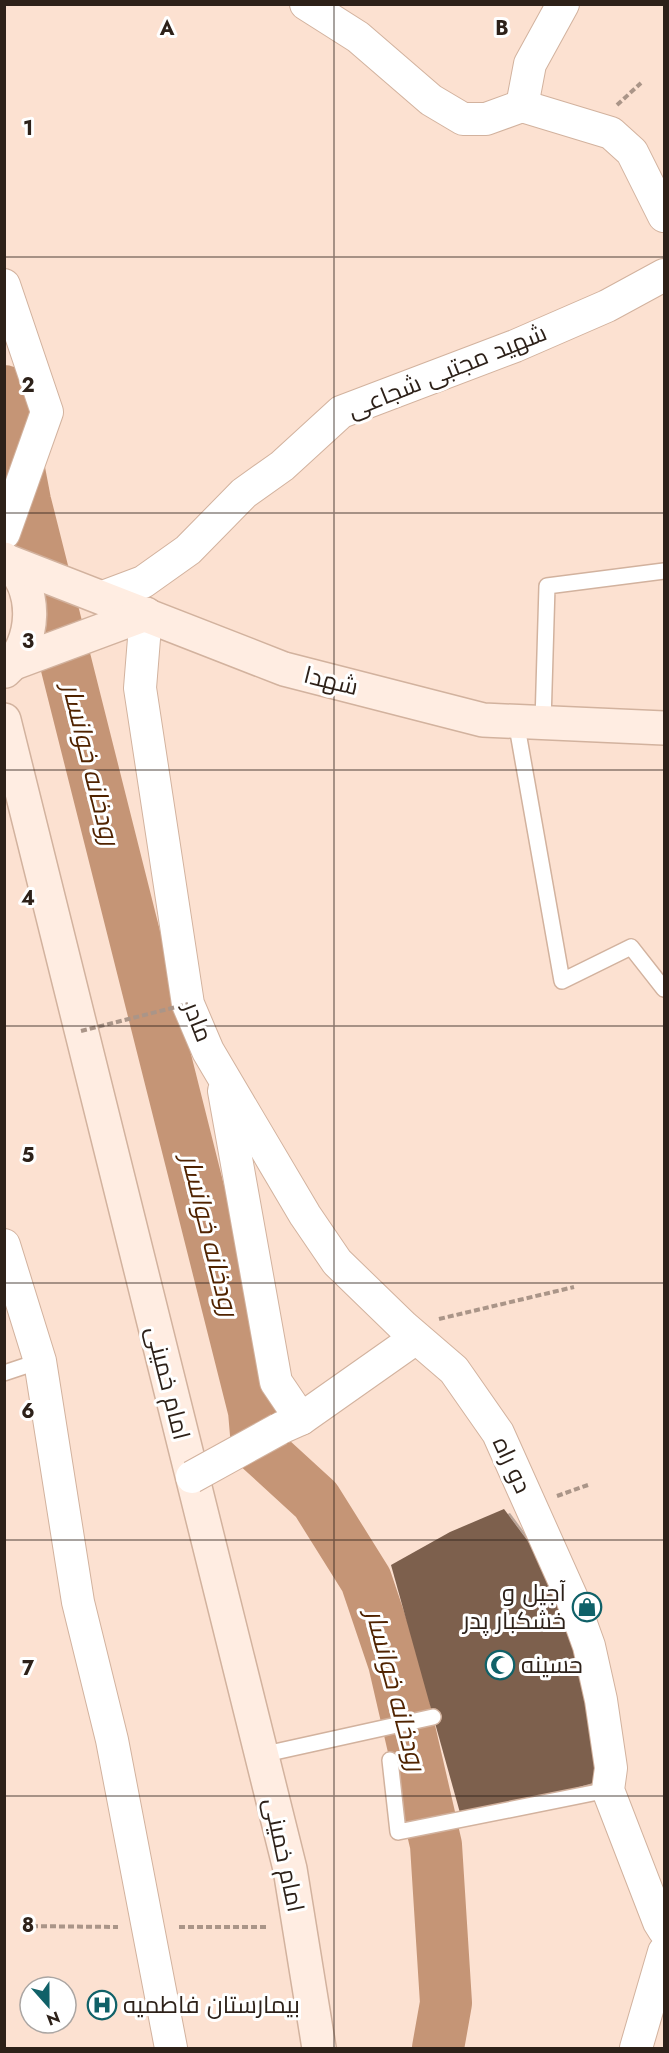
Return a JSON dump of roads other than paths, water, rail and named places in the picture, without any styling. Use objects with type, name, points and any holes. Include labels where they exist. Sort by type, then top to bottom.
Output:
[{"type":"main road","name":"شهدا","points":[[5,551],[103,597],[284,669],[483,720],[664,728]]},
{"type":"main road","points":[[5,551],[27,592],[31,616],[26,641],[9,667]]},
{"type":"main road","points":[[9,667],[146,614]]},
{"type":"main road","name":"امام خمینی","points":[[4,720],[290,1869],[319,2049]]},
{"type":"street","points":[[306,4],[358,37],[431,100],[463,119],[486,119],[522,106],[611,133],[632,152],[664,216]]},
{"type":"street","points":[[522,106],[530,64],[555,11]]},
{"type":"street","name":"شهید مجتبی شجاعی","points":[[103,597],[143,582],[188,550],[244,493],[282,466],[341,412],[514,346],[607,306],[664,275]]},
{"type":"street","points":[[4,285],[47,412],[5,551]]},
{"type":"street","name":"مادر","points":[[146,614],[140,688],[188,1004],[208,1051],[221,1072],[276,1382],[290,1424]]},
{"type":"street","name":"دو راه","points":[[221,1072],[305,1215],[337,1262],[410,1332],[454,1370],[498,1433],[571,1596],[589,1646],[601,1700],[610,1768],[608,1790],[663,1924]]},
{"type":"street","points":[[4,1245],[40,1361],[78,1602],[112,1740],[171,2049]]},
{"type":"street","points":[[192,1477],[290,1424],[410,1332]]},
{"type":"street","points":[[636,2049],[664,1952]]},
{"type":"lane","points":[[664,571],[547,586],[530,722],[562,981],[631,947],[664,988]]},
{"type":"lane","points":[[4,1373],[40,1361]]},
{"type":"lane","points":[[261,1755],[433,1717]]},
{"type":"lane","points":[[390,1760],[398,1832],[608,1790]]},
{"type":"waterway","name":"رودخانه خوانسار","points":[[4,391],[25,501],[254,1411],[257,1446],[316,1500],[366,1580],[394,1663],[436,1845],[446,2003],[438,2048]]},
{"type":"place","name":"آجیل و خشکبار پدر","points":[[587,1607]]},
{"type":"place","name":"حسینه","points":[[500,1665]]},
{"type":"place","name":"بیمارستان فاطمیه","points":[[102,2005]]}]
